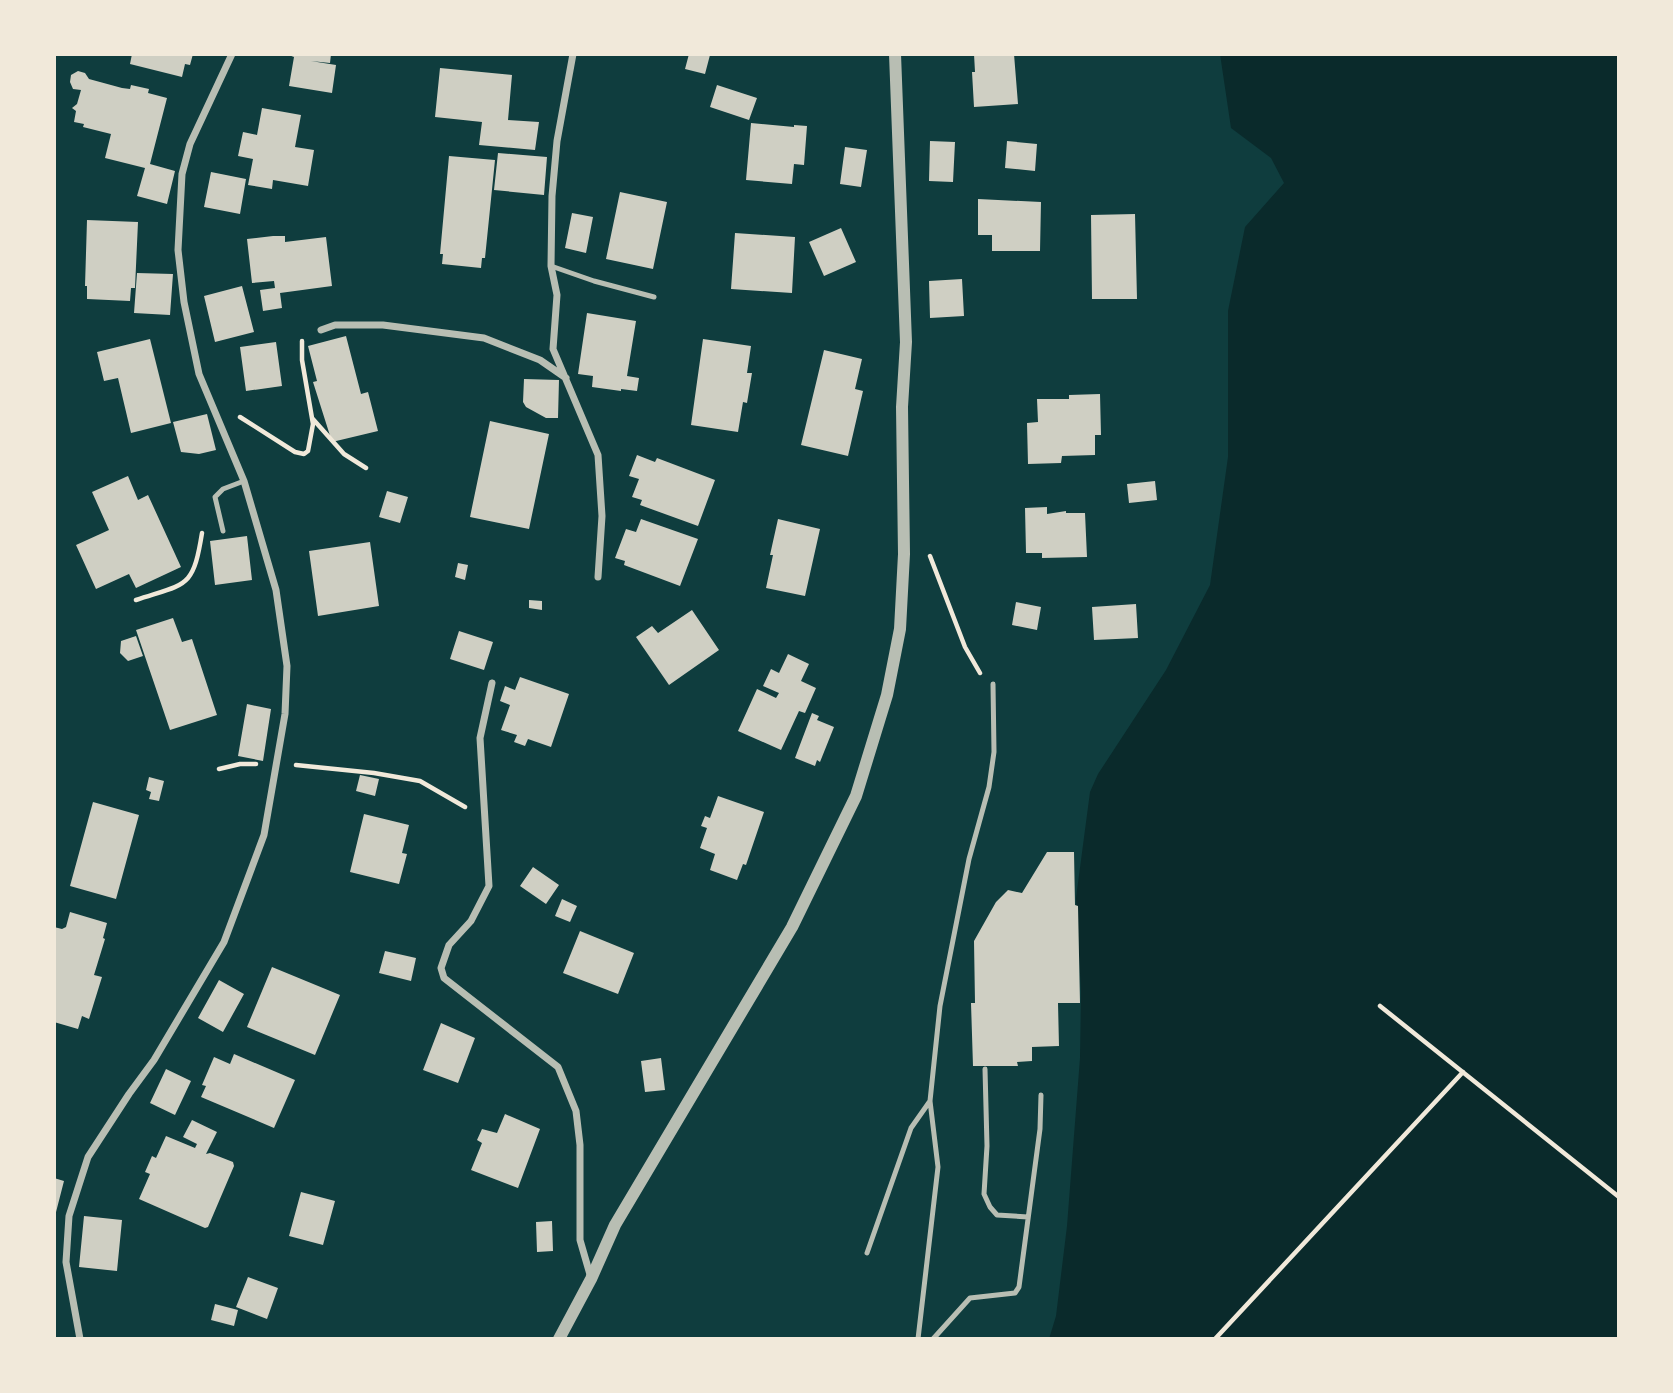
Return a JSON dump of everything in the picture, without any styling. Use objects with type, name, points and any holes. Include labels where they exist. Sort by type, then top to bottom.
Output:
[{"type":"street","points":[[80,1339],[66,1262],[69,1216],[88,1157],[154,1060],[224,942],[264,835],[285,714],[287,666],[276,590],[244,481],[199,374],[184,302],[178,250],[182,174],[190,144],[232,54]]},
{"type":"street","points":[[573,54],[557,141],[552,196],[551,266],[557,295],[553,349],[598,455],[602,516],[598,577]]},
{"type":"street","points":[[559,1339],[591,1279],[615,1225],[792,927],[856,796],[887,695],[900,629],[904,554],[902,407],[906,342],[895,54]]},
{"type":"street","points":[[321,330],[335,325],[383,325],[484,338],[540,360],[566,379]]},
{"type":"street","points":[[492,683],[480,738],[489,886],[471,921],[449,946],[441,968],[444,978],[558,1067],[576,1111],[580,1145],[580,1240],[591,1279]]},
{"type":"lane","points":[[551,266],[654,298]]},
{"type":"lane","points":[[223,531],[215,497],[223,489],[244,481]]},
{"type":"lane","points":[[918,1339],[938,1167],[930,1101],[940,1006],[969,859],[989,787],[994,752],[993,684]]},
{"type":"lane","points":[[985,1069],[985,1199],[997,1215],[1028,1217]]},
{"type":"lane","points":[[933,1339],[970,1298],[1015,1293],[1019,1287],[1040,1129],[1041,1095]]},
{"type":"lane","points":[[867,1254],[911,1128],[930,1101]]},
{"type":"path","points":[[209,398],[295,452],[304,454],[308,451],[313,424],[301,341],[321,330]]},
{"type":"path","points":[[311,417],[344,454],[366,468]]},
{"type":"path","points":[[136,600],[183,584],[193,574],[208,508],[215,497]]},
{"type":"path","points":[[929,549],[931,561],[965,647],[976,670],[993,684]]},
{"type":"path","points":[[219,769],[240,764],[276,765],[339,769],[420,780],[484,818]]},
{"type":"path","points":[[1380,1006],[1619,1197]]},
{"type":"path","points":[[1215,1339],[1463,1072]]},
{"type":"water","points":[[1220,54],[1619,54],[1619,1339],[1049,1339],[1056,1316],[1067,1226],[1080,1058],[1081,992],[1076,898],[1090,792],[1098,774],[1166,670],[1210,585],[1228,457],[1228,311],[1245,227],[1284,183],[1271,158],[1231,128]]},
{"type":"building","points":[[132,54],[193,54],[190,65],[185,64],[182,77],[130,64]]},
{"type":"building","points":[[286,54],[331,54],[330,63],[311,61],[336,65],[332,93],[289,86],[294,57]]},
{"type":"building","points":[[689,54],[710,55],[705,74],[685,69]]},
{"type":"building","points":[[974,54],[1014,54],[1018,104],[974,107]]},
{"type":"building","points":[[440,68],[512,75],[508,120],[539,122],[535,150],[479,145],[482,122],[435,117]]},
{"type":"building","points":[[78,71],[85,73],[89,79],[122,88],[130,89],[131,85],[149,89],[148,93],[167,98],[150,164],[175,171],[167,204],[137,196],[145,168],[105,158],[111,134],[74,122],[76,111],[72,108],[77,104],[81,90],[73,89],[70,82],[71,75]]},
{"type":"building","points":[[717,85],[757,98],[749,120],[710,107]]},
{"type":"building","points":[[262,108],[301,115],[295,147],[314,150],[308,186],[273,180],[272,189],[248,185],[253,159],[238,156],[243,132],[257,135]]},
{"type":"building","points":[[751,123],[807,126],[804,165],[794,164],[792,184],[746,180]]},
{"type":"building","points":[[930,141],[955,142],[953,182],[929,181]]},
{"type":"building","points":[[1007,141],[1037,144],[1035,171],[1005,168]]},
{"type":"building","points":[[845,147],[867,150],[861,187],[840,184]]},
{"type":"building","points":[[498,153],[547,157],[544,195],[494,190]]},
{"type":"building","points":[[449,156],[495,160],[485,258],[482,258],[481,268],[442,264],[443,254],[440,254]]},
{"type":"building","points":[[211,172],[246,179],[240,214],[204,207]]},
{"type":"building","points":[[620,192],[667,202],[653,269],[606,259]]},
{"type":"building","points":[[978,199],[1041,202],[1040,251],[992,251],[992,235],[978,235]]},
{"type":"building","points":[[572,213],[593,217],[586,253],[565,248]]},
{"type":"building","points":[[1135,214],[1137,299],[1092,299],[1091,215]]},
{"type":"building","points":[[87,220],[138,222],[135,288],[131,288],[130,301],[87,299]]},
{"type":"building","points":[[841,228],[856,262],[824,276],[809,242]]},
{"type":"building","points":[[735,233],[795,237],[792,293],[731,289]]},
{"type":"building","points":[[285,236],[285,242],[326,237],[332,286],[280,293],[282,308],[263,311],[260,290],[275,288],[274,281],[252,283],[247,239]]},
{"type":"building","points":[[137,273],[173,274],[170,315],[134,313]]},
{"type":"building","points":[[962,279],[964,316],[930,318],[929,281]]},
{"type":"building","points":[[242,286],[254,332],[215,342],[204,296]]},
{"type":"building","points":[[587,313],[636,321],[627,376],[639,378],[637,391],[592,387],[593,376],[578,374]]},
{"type":"building","points":[[346,336],[361,394],[368,392],[378,431],[332,442],[313,382],[317,381],[308,346]]},
{"type":"building","points":[[150,339],[171,423],[131,433],[118,378],[104,381],[97,352]]},
{"type":"building","points":[[703,339],[751,346],[747,373],[752,373],[738,432],[691,425]]},
{"type":"building","points":[[276,342],[282,386],[246,391],[240,347]]},
{"type":"building","points":[[824,350],[862,359],[855,389],[863,391],[848,456],[801,445]]},
{"type":"building","points":[[524,379],[559,380],[558,418],[546,418],[526,407],[523,402]]},
{"type":"building","points":[[1100,394],[1101,435],[1095,435],[1095,455],[1062,456],[1061,463],[1028,464],[1027,423],[1038,422],[1037,399],[1069,399],[1069,395]]},
{"type":"building","points":[[207,414],[216,450],[199,454],[181,452],[173,422]]},
{"type":"building","points":[[490,421],[549,434],[529,529],[470,517]]},
{"type":"building","points":[[637,455],[655,462],[657,458],[715,480],[698,526],[640,505],[642,500],[632,497],[639,479],[629,476]]},
{"type":"building","points":[[128,476],[138,500],[148,495],[181,567],[136,588],[129,574],[96,589],[76,545],[109,530],[92,492]]},
{"type":"building","points":[[1155,481],[1157,500],[1129,503],[1127,484]]},
{"type":"building","points":[[387,491],[408,497],[400,523],[379,517]]},
{"type":"building","points":[[1047,507],[1047,514],[1066,511],[1085,513],[1087,557],[1042,558],[1042,553],[1026,553],[1025,508]]},
{"type":"building","points":[[641,519],[698,539],[680,586],[624,565],[625,561],[615,558],[626,529],[636,532]]},
{"type":"building","points":[[778,519],[820,529],[805,596],[766,588]]},
{"type":"building","points":[[247,536],[252,580],[215,585],[210,541]]},
{"type":"building","points":[[370,542],[379,606],[318,616],[309,551]]},
{"type":"building","points":[[458,563],[468,565],[465,580],[455,577]]},
{"type":"building","points":[[529,600],[542,601],[542,610],[529,608]]},
{"type":"building","points":[[1016,602],[1041,607],[1037,630],[1012,625]]},
{"type":"building","points":[[1136,604],[1138,638],[1094,640],[1092,607]]},
{"type":"building","points":[[692,610],[719,650],[669,685],[636,637],[652,626],[658,633]]},
{"type":"building","points":[[173,618],[182,642],[192,639],[217,715],[170,730],[136,630]]},
{"type":"building","points":[[459,631],[493,642],[484,670],[450,659]]},
{"type":"building","points":[[136,636],[143,656],[128,661],[120,653],[121,641]]},
{"type":"building","points":[[788,654],[809,664],[801,681],[816,688],[805,713],[799,711],[781,750],[738,731],[757,689],[776,698],[779,693],[763,686],[771,669],[779,673]]},
{"type":"building","points":[[520,677],[569,694],[551,747],[528,739],[525,746],[514,742],[517,735],[501,730],[510,705],[500,701],[505,686],[515,690]]},
{"type":"building","points":[[247,704],[271,709],[263,761],[238,756]]},
{"type":"building","points":[[812,713],[819,716],[817,720],[834,727],[820,762],[817,760],[815,766],[795,758]]},
{"type":"building","points":[[360,775],[379,779],[375,796],[356,791]]},
{"type":"building","points":[[149,777],[164,781],[159,801],[149,799],[151,792],[146,790]]},
{"type":"building","points":[[718,796],[764,812],[746,865],[743,864],[737,880],[710,870],[715,854],[700,848],[707,828],[701,826],[705,816],[710,818]]},
{"type":"building","points":[[93,802],[139,815],[116,899],[70,886]]},
{"type":"building","points":[[364,814],[409,825],[402,853],[407,854],[399,884],[350,872]]},
{"type":"building","points":[[1047,852],[1074,852],[1080,1003],[1058,1003],[1059,1046],[1032,1047],[1032,1061],[1017,1062],[1018,1066],[973,1066],[971,1003],[975,1003],[974,941],[996,902],[1008,890],[1022,893]]},
{"type":"building","points":[[533,867],[559,885],[546,904],[520,886]]},
{"type":"building","points":[[562,899],[577,906],[570,922],[555,916]]},
{"type":"building","points":[[70,912],[107,923],[94,975],[102,977],[89,1019],[82,1016],[78,1029],[54,1022],[54,927],[66,927]]},
{"type":"building","points":[[580,931],[634,953],[618,994],[563,973]]},
{"type":"building","points":[[385,951],[416,958],[411,981],[379,973]]},
{"type":"building","points":[[272,967],[340,995],[315,1055],[247,1027]]},
{"type":"building","points":[[219,980],[244,994],[223,1032],[198,1018]]},
{"type":"building","points":[[441,1023],[475,1038],[458,1083],[423,1070]]},
{"type":"building","points":[[234,1054],[295,1080],[274,1128],[201,1097],[206,1086],[202,1085],[214,1057],[230,1064]]},
{"type":"building","points":[[661,1058],[665,1090],[645,1092],[641,1061]]},
{"type":"building","points":[[166,1069],[191,1081],[175,1115],[150,1103]]},
{"type":"building","points":[[505,1114],[540,1129],[518,1188],[471,1170],[482,1143],[477,1140],[482,1129],[497,1133]]},
{"type":"building","points":[[192,1120],[217,1132],[206,1154],[233,1162],[234,1166],[208,1227],[205,1228],[139,1199],[150,1174],[145,1172],[152,1156],[156,1158],[166,1136],[195,1148],[197,1144],[183,1137]]},
{"type":"building","points":[[54,1178],[64,1181],[55,1216],[54,1216]]},
{"type":"building","points":[[301,1192],[335,1201],[323,1245],[289,1236]]},
{"type":"building","points":[[84,1216],[122,1220],[117,1271],[79,1267]]},
{"type":"building","points":[[552,1221],[553,1251],[537,1252],[536,1222]]},
{"type":"building","points":[[248,1277],[278,1288],[267,1319],[236,1307]]},
{"type":"building","points":[[215,1304],[238,1310],[234,1326],[211,1320]]}]
